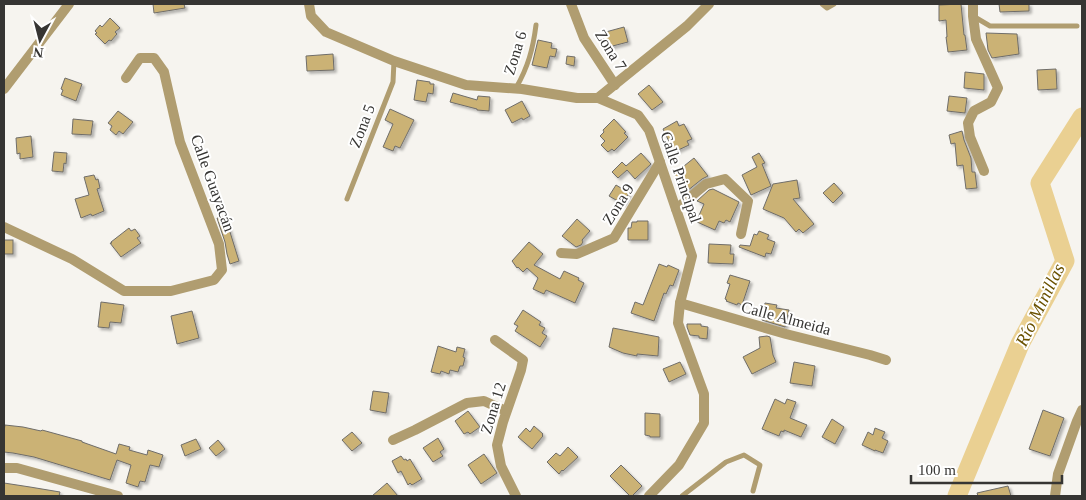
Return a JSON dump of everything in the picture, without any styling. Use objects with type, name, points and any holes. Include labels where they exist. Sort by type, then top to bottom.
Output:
[{"type":"street","points":[[4,90],[69,4]]},
{"type":"street","name":"Calle Principal","points":[[309,4],[310,16],[326,32],[394,61],[466,85],[516,88],[577,98],[598,98],[638,115],[650,130],[692,256],[680,302],[678,323],[704,394],[704,423],[679,465],[649,496]]},
{"type":"street","name":"Zona 7","points":[[571,4],[584,38],[615,85]]},
{"type":"street","points":[[598,98],[687,26],[709,4]]},
{"type":"street","points":[[973,4],[976,39],[998,88],[991,102],[974,111],[968,124],[970,138],[984,172]]},
{"type":"street","name":"Calle Guayacán","points":[[4,227],[72,259],[124,291],[171,291],[214,280],[222,270],[219,244],[180,142],[164,72],[154,58],[140,58],[126,78]]},
{"type":"street","name":"Zona 9","points":[[561,253],[577,254],[614,238],[660,162]]},
{"type":"street","points":[[676,209],[706,184],[725,180],[748,201],[741,234]]},
{"type":"street","name":"Calle Almeida","points":[[680,302],[786,334],[886,360]]},
{"type":"street","name":"Zona 12","points":[[495,340],[523,360],[497,444],[501,466],[516,496]]},
{"type":"street","points":[[393,440],[467,403],[484,401],[506,411]]},
{"type":"street","points":[[1055,496],[1058,474],[1080,422],[1082,410]]},
{"type":"street","points":[[4,468],[17,468],[118,496]]},
{"type":"lane","points":[[822,4],[827,8],[834,4]]},
{"type":"lane","points":[[973,16],[990,26],[1077,26]]},
{"type":"lane","name":"Zona 6","points":[[516,88],[525,73],[529,61],[536,25]]},
{"type":"lane","name":"Zona 5","points":[[347,199],[393,82],[394,61]]},
{"type":"lane","points":[[682,496],[726,462],[744,455],[760,466],[753,492]]},
{"type":"building","points":[[153,4],[184,4],[185,8],[154,13]]},
{"type":"building","points":[[961,4],[967,50],[948,52],[946,20],[939,21],[939,5]]},
{"type":"building","points":[[999,4],[1029,4],[1029,11],[1000,12]]},
{"type":"building","points":[[110,18],[120,28],[115,32],[117,34],[111,41],[109,40],[105,44],[95,34],[97,33],[95,31],[100,25],[102,27]]},
{"type":"building","points":[[624,27],[628,42],[605,48],[602,33]]},
{"type":"building","points":[[986,33],[1017,34],[1019,54],[992,58],[988,50]]},
{"type":"building","points":[[538,40],[552,43],[551,48],[557,49],[555,57],[550,56],[547,68],[532,65]]},
{"type":"building","points":[[333,54],[334,70],[307,71],[306,56]]},
{"type":"building","points":[[567,56],[575,57],[574,66],[566,64]]},
{"type":"building","points":[[1056,69],[1057,89],[1038,90],[1037,70]]},
{"type":"building","points":[[965,72],[984,74],[984,90],[964,88]]},
{"type":"building","points":[[65,78],[82,84],[76,101],[61,95]]},
{"type":"building","points":[[417,80],[434,84],[433,94],[428,93],[426,102],[414,100]]},
{"type":"building","points":[[649,85],[663,102],[652,110],[638,94]]},
{"type":"building","points":[[453,93],[477,100],[478,96],[490,97],[489,111],[477,110],[450,102]]},
{"type":"building","points":[[949,96],[967,98],[965,113],[947,111]]},
{"type":"building","points":[[522,101],[530,116],[512,123],[505,110]]},
{"type":"building","points":[[390,109],[414,120],[400,148],[395,146],[393,151],[383,147],[393,124],[385,120]]},
{"type":"building","points":[[118,111],[133,122],[123,134],[119,131],[116,135],[110,130],[112,126],[108,123]]},
{"type":"building","points":[[73,119],[93,121],[91,135],[72,134]]},
{"type":"building","points":[[614,119],[628,137],[614,151],[612,149],[608,152],[601,145],[605,141],[600,136]]},
{"type":"building","points":[[677,121],[679,126],[684,124],[692,139],[687,141],[689,145],[674,152],[663,129]]},
{"type":"building","points":[[962,131],[971,158],[972,172],[975,172],[977,188],[966,189],[963,165],[957,166],[955,143],[951,144],[949,135]]},
{"type":"building","points":[[31,136],[33,157],[20,159],[20,153],[17,154],[16,138]]},
{"type":"building","points":[[54,152],[67,153],[63,172],[52,171]]},
{"type":"building","points":[[641,153],[651,164],[635,179],[627,170],[618,178],[612,172],[622,162],[626,166]]},
{"type":"building","points":[[759,153],[765,163],[762,164],[771,186],[751,195],[742,175],[757,167],[752,157]]},
{"type":"building","points":[[694,158],[708,176],[687,191],[674,174]]},
{"type":"building","points":[[94,175],[96,180],[98,179],[100,188],[97,189],[104,211],[81,218],[75,199],[89,195],[84,177]]},
{"type":"building","points":[[797,180],[800,198],[793,199],[814,224],[803,233],[799,229],[796,232],[784,218],[763,209],[773,184]]},
{"type":"building","points":[[834,183],[843,193],[833,203],[823,193]]},
{"type":"building","points":[[616,185],[629,193],[623,204],[609,196]]},
{"type":"building","points":[[713,189],[739,202],[730,222],[726,220],[724,223],[719,221],[715,230],[697,222],[704,204],[697,201],[709,190]]},
{"type":"building","points":[[225,216],[239,261],[230,264],[217,218]]},
{"type":"building","points":[[577,219],[590,231],[582,240],[581,245],[576,247],[562,236]]},
{"type":"building","points":[[648,221],[648,240],[628,240],[628,228],[631,228],[632,222]]},
{"type":"building","points":[[129,228],[131,231],[135,229],[140,236],[137,238],[141,243],[121,257],[110,243]]},
{"type":"building","points":[[759,231],[769,235],[767,239],[775,242],[771,254],[766,253],[765,257],[739,247],[740,245],[750,246],[754,234],[757,235]]},
{"type":"building","points":[[4,240],[13,240],[13,254],[4,254]]},
{"type":"building","points":[[529,242],[543,254],[534,265],[560,279],[564,271],[579,278],[578,280],[584,283],[575,303],[546,290],[544,294],[533,289],[538,278],[527,268],[523,272],[517,268],[512,261]]},
{"type":"building","points":[[709,244],[731,245],[730,254],[734,254],[733,264],[708,263]]},
{"type":"building","points":[[659,264],[667,267],[668,265],[679,270],[673,286],[670,285],[666,294],[664,293],[654,321],[631,313],[635,302],[643,305]]},
{"type":"building","points":[[730,275],[750,281],[742,305],[738,303],[737,305],[725,299],[730,284],[727,283]]},
{"type":"building","points":[[101,302],[124,305],[121,323],[110,322],[109,328],[98,327]]},
{"type":"building","points":[[765,303],[777,305],[776,308],[789,310],[785,327],[762,320]]},
{"type":"building","points":[[523,310],[541,322],[539,325],[545,328],[542,333],[547,336],[540,347],[515,331],[518,326],[514,324]]},
{"type":"building","points":[[192,311],[199,338],[177,344],[171,316]]},
{"type":"building","points":[[687,324],[701,324],[701,326],[708,327],[707,339],[690,335]]},
{"type":"building","points":[[613,328],[659,337],[658,356],[637,354],[637,356],[609,347]]},
{"type":"building","points":[[759,337],[770,337],[776,362],[752,374],[743,357],[760,348]]},
{"type":"building","points":[[438,346],[456,352],[457,347],[465,349],[463,366],[460,366],[458,372],[450,370],[449,374],[441,371],[440,374],[431,372]]},
{"type":"building","points":[[680,362],[686,374],[669,382],[663,369]]},
{"type":"building","points":[[794,362],[815,366],[812,386],[790,383]]},
{"type":"building","points":[[373,391],[389,393],[386,413],[370,410]]},
{"type":"building","points":[[775,399],[785,404],[787,399],[796,402],[790,418],[807,425],[801,437],[784,430],[784,432],[781,431],[779,436],[762,429]]},
{"type":"building","points":[[1043,410],[1064,418],[1050,456],[1029,449]]},
{"type":"building","points":[[468,411],[480,427],[470,434],[468,432],[464,434],[455,421]]},
{"type":"building","points":[[645,413],[660,414],[660,437],[645,435]]},
{"type":"building","points":[[832,419],[844,427],[835,444],[822,437]]},
{"type":"building","points":[[5,425],[42,430],[82,441],[116,454],[119,444],[130,447],[129,450],[147,455],[148,450],[163,455],[159,467],[150,465],[145,482],[140,481],[138,487],[126,483],[131,465],[117,460],[110,480],[34,457],[4,452]]},
{"type":"building","points":[[534,426],[543,436],[532,449],[518,437],[526,428],[530,432]]},
{"type":"building","points":[[875,428],[885,432],[882,438],[888,441],[883,453],[862,445],[868,432],[873,435]]},
{"type":"building","points":[[352,432],[362,443],[352,451],[342,440]]},
{"type":"building","points":[[438,438],[444,449],[440,452],[443,456],[433,462],[423,448]]},
{"type":"building","points":[[196,439],[201,449],[185,456],[181,445]]},
{"type":"building","points":[[218,440],[225,449],[216,456],[209,448]]},
{"type":"building","points":[[568,447],[578,457],[559,474],[547,462],[556,453],[560,456]]},
{"type":"building","points":[[484,454],[497,473],[481,484],[468,465]]},
{"type":"building","points":[[401,456],[407,461],[410,459],[422,479],[412,485],[410,483],[408,485],[401,471],[398,473],[392,461]]},
{"type":"building","points":[[621,465],[642,486],[632,496],[610,476]]},
{"type":"building","points":[[4,483],[60,492],[59,496],[4,496]]},
{"type":"building","points":[[387,483],[398,496],[372,496]]},
{"type":"building","points":[[1008,486],[1011,496],[978,496],[977,493]]},
{"type":"waterway","name":"Río Minillas","points":[[957,496],[1020,344],[1065,261],[1040,183],[1082,117]]}]
